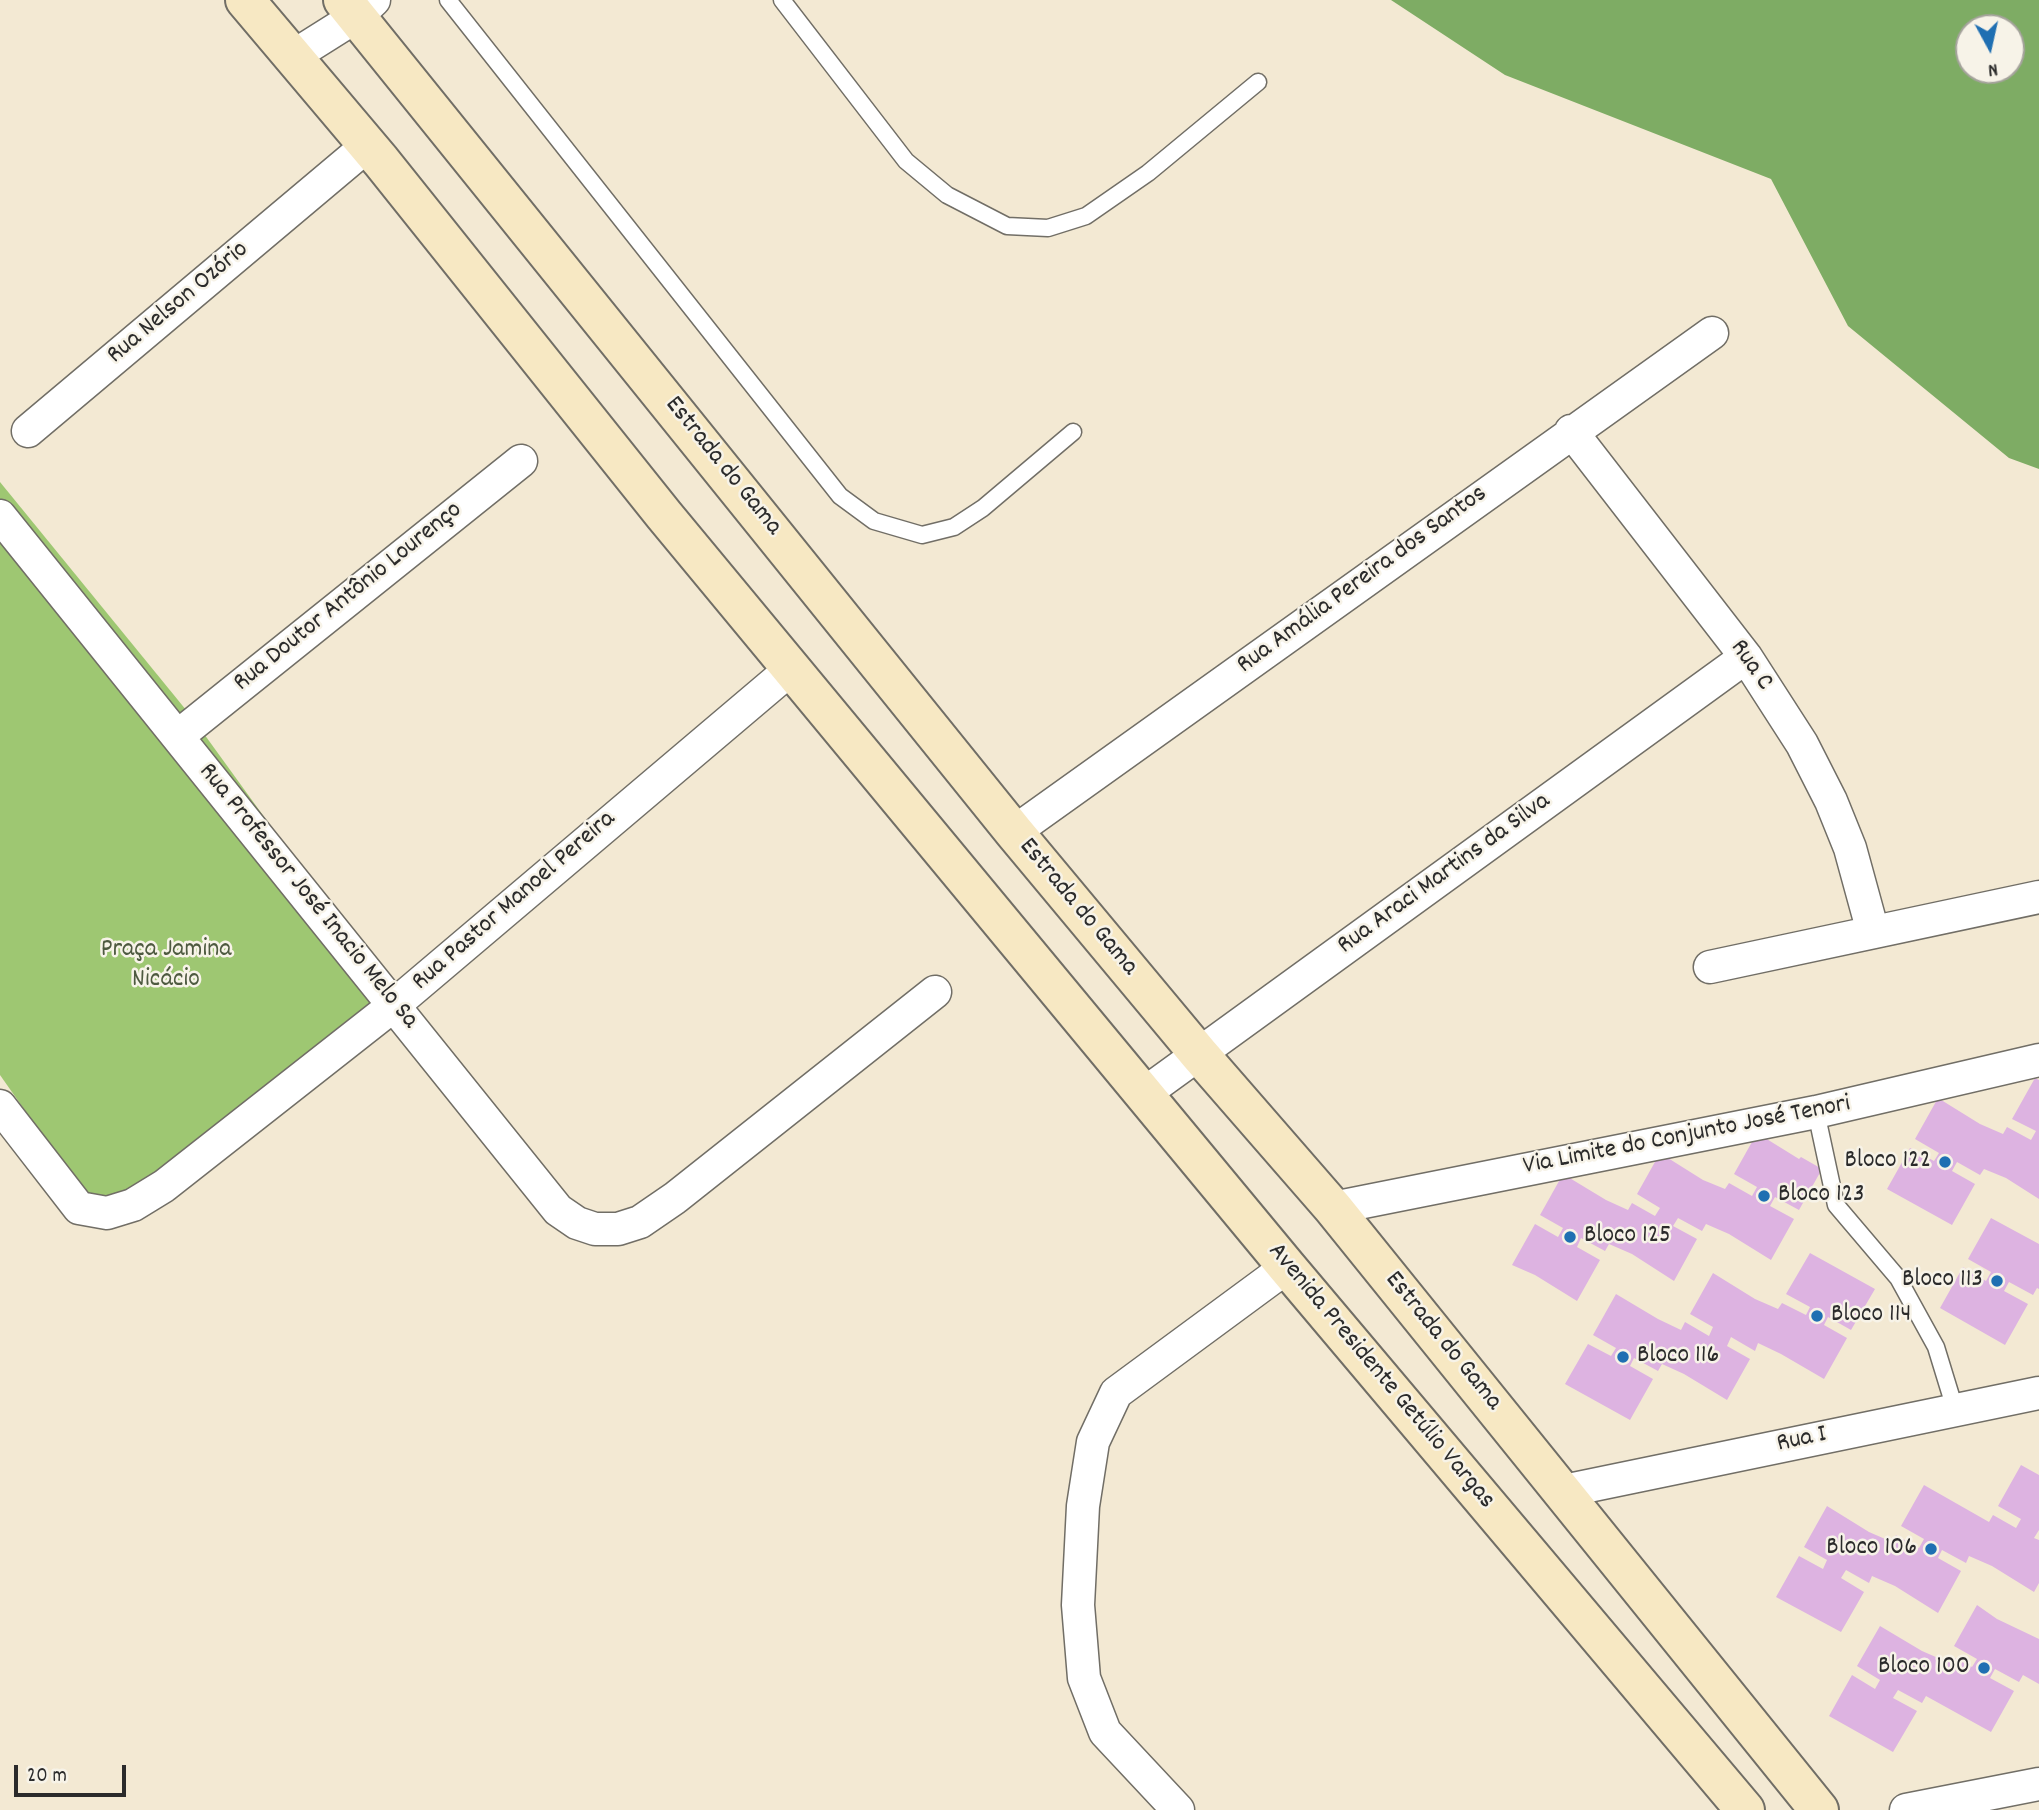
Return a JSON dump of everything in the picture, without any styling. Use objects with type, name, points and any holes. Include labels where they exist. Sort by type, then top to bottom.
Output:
[{"type":"street","points":[[245,0],[295,55],[586,420],[792,668]]},
{"type":"street","points":[[295,55],[358,5]]},
{"type":"street","name":"Estrada do Gama","points":[[358,5],[1014,832],[1199,1054],[1333,1208],[1819,1810]]},
{"type":"street","name":"Rua Nelson Ozório","points":[[28,430],[368,145]]},
{"type":"street","name":"Rua Amália Pereira dos Santos","points":[[1014,832],[1572,431],[1713,333]]},
{"type":"street","name":"Rua C","points":[[1572,431],[1746,657],[1802,744],[1831,801],[1850,848],[1872,932]]},
{"type":"street","name":"Rua Doutor Antônio Lourenço","points":[[178,736],[521,461]]},
{"type":"street","name":"Rua Professor José Inacio Melo Sa","points":[[0,516],[558,1210],[577,1223],[595,1229],[618,1229],[640,1222],[675,1198],[935,992]]},
{"type":"street","name":"Rua Araci Martins da Silva","points":[[1145,1093],[1746,657]]},
{"type":"street","name":"Avenida Presidente Getúlio Vargas","points":[[792,668],[1287,1267],[1745,1810]]},
{"type":"street","name":"Rua Pastor Manoel Pereira","points":[[0,1106],[79,1208],[107,1213],[133,1205],[164,1186],[393,1006],[792,668]]},
{"type":"street","points":[[1710,967],[2039,897]]},
{"type":"street","name":"Via Limite do Conjunto José Tenori","points":[[1333,1208],[1816,1112],[2039,1060]]},
{"type":"street","points":[[1178,1810],[1105,1732],[1084,1678],[1078,1605],[1083,1506],[1093,1442],[1116,1393],[1287,1267]]},
{"type":"street","name":"Rua I","points":[[1564,1491],[2039,1393]]},
{"type":"street","points":[[1906,1810],[2039,1784]]},
{"type":"lane","points":[[448,0],[841,496],[874,521],[922,535],[954,527],[983,508],[1073,432]]},
{"type":"lane","points":[[782,0],[906,161],[947,195],[1007,226],[1048,228],[1086,216],[1149,173],[1258,82]]},
{"type":"lane","points":[[1816,1112],[1836,1206],[1898,1278],[1936,1348],[1955,1409]]},
{"type":"green space","points":[[1391,0],[2039,0],[2039,469],[2009,458],[1848,326],[1771,179],[1505,75]]},
{"type":"green space","name":"Praça Jamina Nicácio","points":[[0,482],[191,716],[396,999],[154,1185],[90,1203],[0,1075]]},
{"type":"building","name":"Bloco 122","points":[[2035,1078],[2039,1080],[2039,1199],[2006,1178],[1984,1169],[1980,1175],[1957,1162],[1952,1171],[1975,1184],[1952,1225],[1887,1189],[1910,1148],[1934,1161],[1939,1153],[1915,1139],[1938,1098],[1980,1124],[2003,1134],[2007,1127],[2031,1140],[2036,1131],[2012,1119]]},
{"type":"building","points":[[1757,1133],[1799,1159],[1801,1157],[1822,1169],[1799,1210],[1775,1197],[1770,1206],[1794,1219],[1771,1260],[1729,1234],[1706,1224],[1702,1231],[1678,1218],[1673,1226],[1697,1239],[1674,1281],[1632,1254],[1609,1244],[1605,1251],[1581,1238],[1577,1247],[1600,1260],[1577,1301],[1535,1275],[1512,1265],[1535,1224],[1558,1237],[1563,1228],[1540,1215],[1563,1174],[1606,1200],[1628,1210],[1632,1203],[1655,1216],[1660,1208],[1637,1194],[1660,1153],[1703,1180],[1725,1189],[1729,1183],[1752,1196],[1757,1187],[1734,1174]]},
{"type":"building","name":"Bloco 113","points":[[1991,1218],[2039,1244],[2039,1289],[2037,1288],[2033,1295],[2009,1282],[2004,1291],[2028,1304],[2005,1345],[1940,1308],[1963,1267],[1986,1281],[1991,1272],[1968,1259]]},
{"type":"building","points":[[1810,1253],[1875,1289],[1851,1330],[1828,1317],[1824,1325],[1847,1338],[1824,1379],[1758,1343],[1755,1351],[1731,1337],[1727,1346],[1750,1359],[1727,1400],[1662,1364],[1658,1371],[1634,1358],[1630,1366],[1653,1379],[1630,1420],[1565,1384],[1588,1344],[1611,1356],[1616,1348],[1593,1335],[1616,1294],[1681,1330],[1685,1322],[1709,1336],[1713,1327],[1690,1314],[1713,1273],[1755,1299],[1778,1309],[1782,1303],[1806,1315],[1810,1307],[1786,1294]]},
{"type":"building","points":[[2021,1465],[2039,1475],[2039,1530],[2034,1538],[2039,1540],[2039,1583],[2034,1592],[1992,1566],[1969,1556],[1966,1563],[1942,1550],[1938,1558],[1961,1571],[1938,1613],[1895,1586],[1872,1576],[1869,1583],[1846,1570],[1841,1578],[1864,1592],[1841,1632],[1776,1597],[1799,1556],[1823,1569],[1827,1560],[1804,1547],[1827,1506],[1869,1532],[1892,1542],[1896,1535],[1919,1548],[1924,1539],[1901,1526],[1924,1485],[1989,1522],[1993,1515],[2016,1528],[2021,1519],[1998,1506]]},
{"type":"building","points":[[1977,1605],[1997,1619],[2039,1639],[2039,1684],[2023,1675],[2019,1682],[1995,1669],[1990,1678],[2014,1691],[1991,1732],[1926,1696],[1922,1703],[1898,1690],[1893,1698],[1917,1711],[1893,1752],[1829,1716],[1852,1675],[1875,1689],[1880,1680],[1857,1666],[1880,1626],[1922,1651],[1945,1661],[1949,1655],[1972,1667],[1977,1659],[1954,1646]]},
{"type":"place","name":"Bloco 122","points":[[1945,1162]]},
{"type":"place","name":"Bloco 123","points":[[1764,1196]]},
{"type":"place","name":"Bloco 125","points":[[1570,1237]]},
{"type":"place","name":"Bloco 113","points":[[1997,1281]]},
{"type":"place","name":"Bloco 114","points":[[1817,1316]]},
{"type":"place","name":"Bloco 116","points":[[1623,1357]]},
{"type":"place","name":"Bloco 106","points":[[1931,1549]]},
{"type":"place","name":"Bloco 100","points":[[1984,1668]]}]
